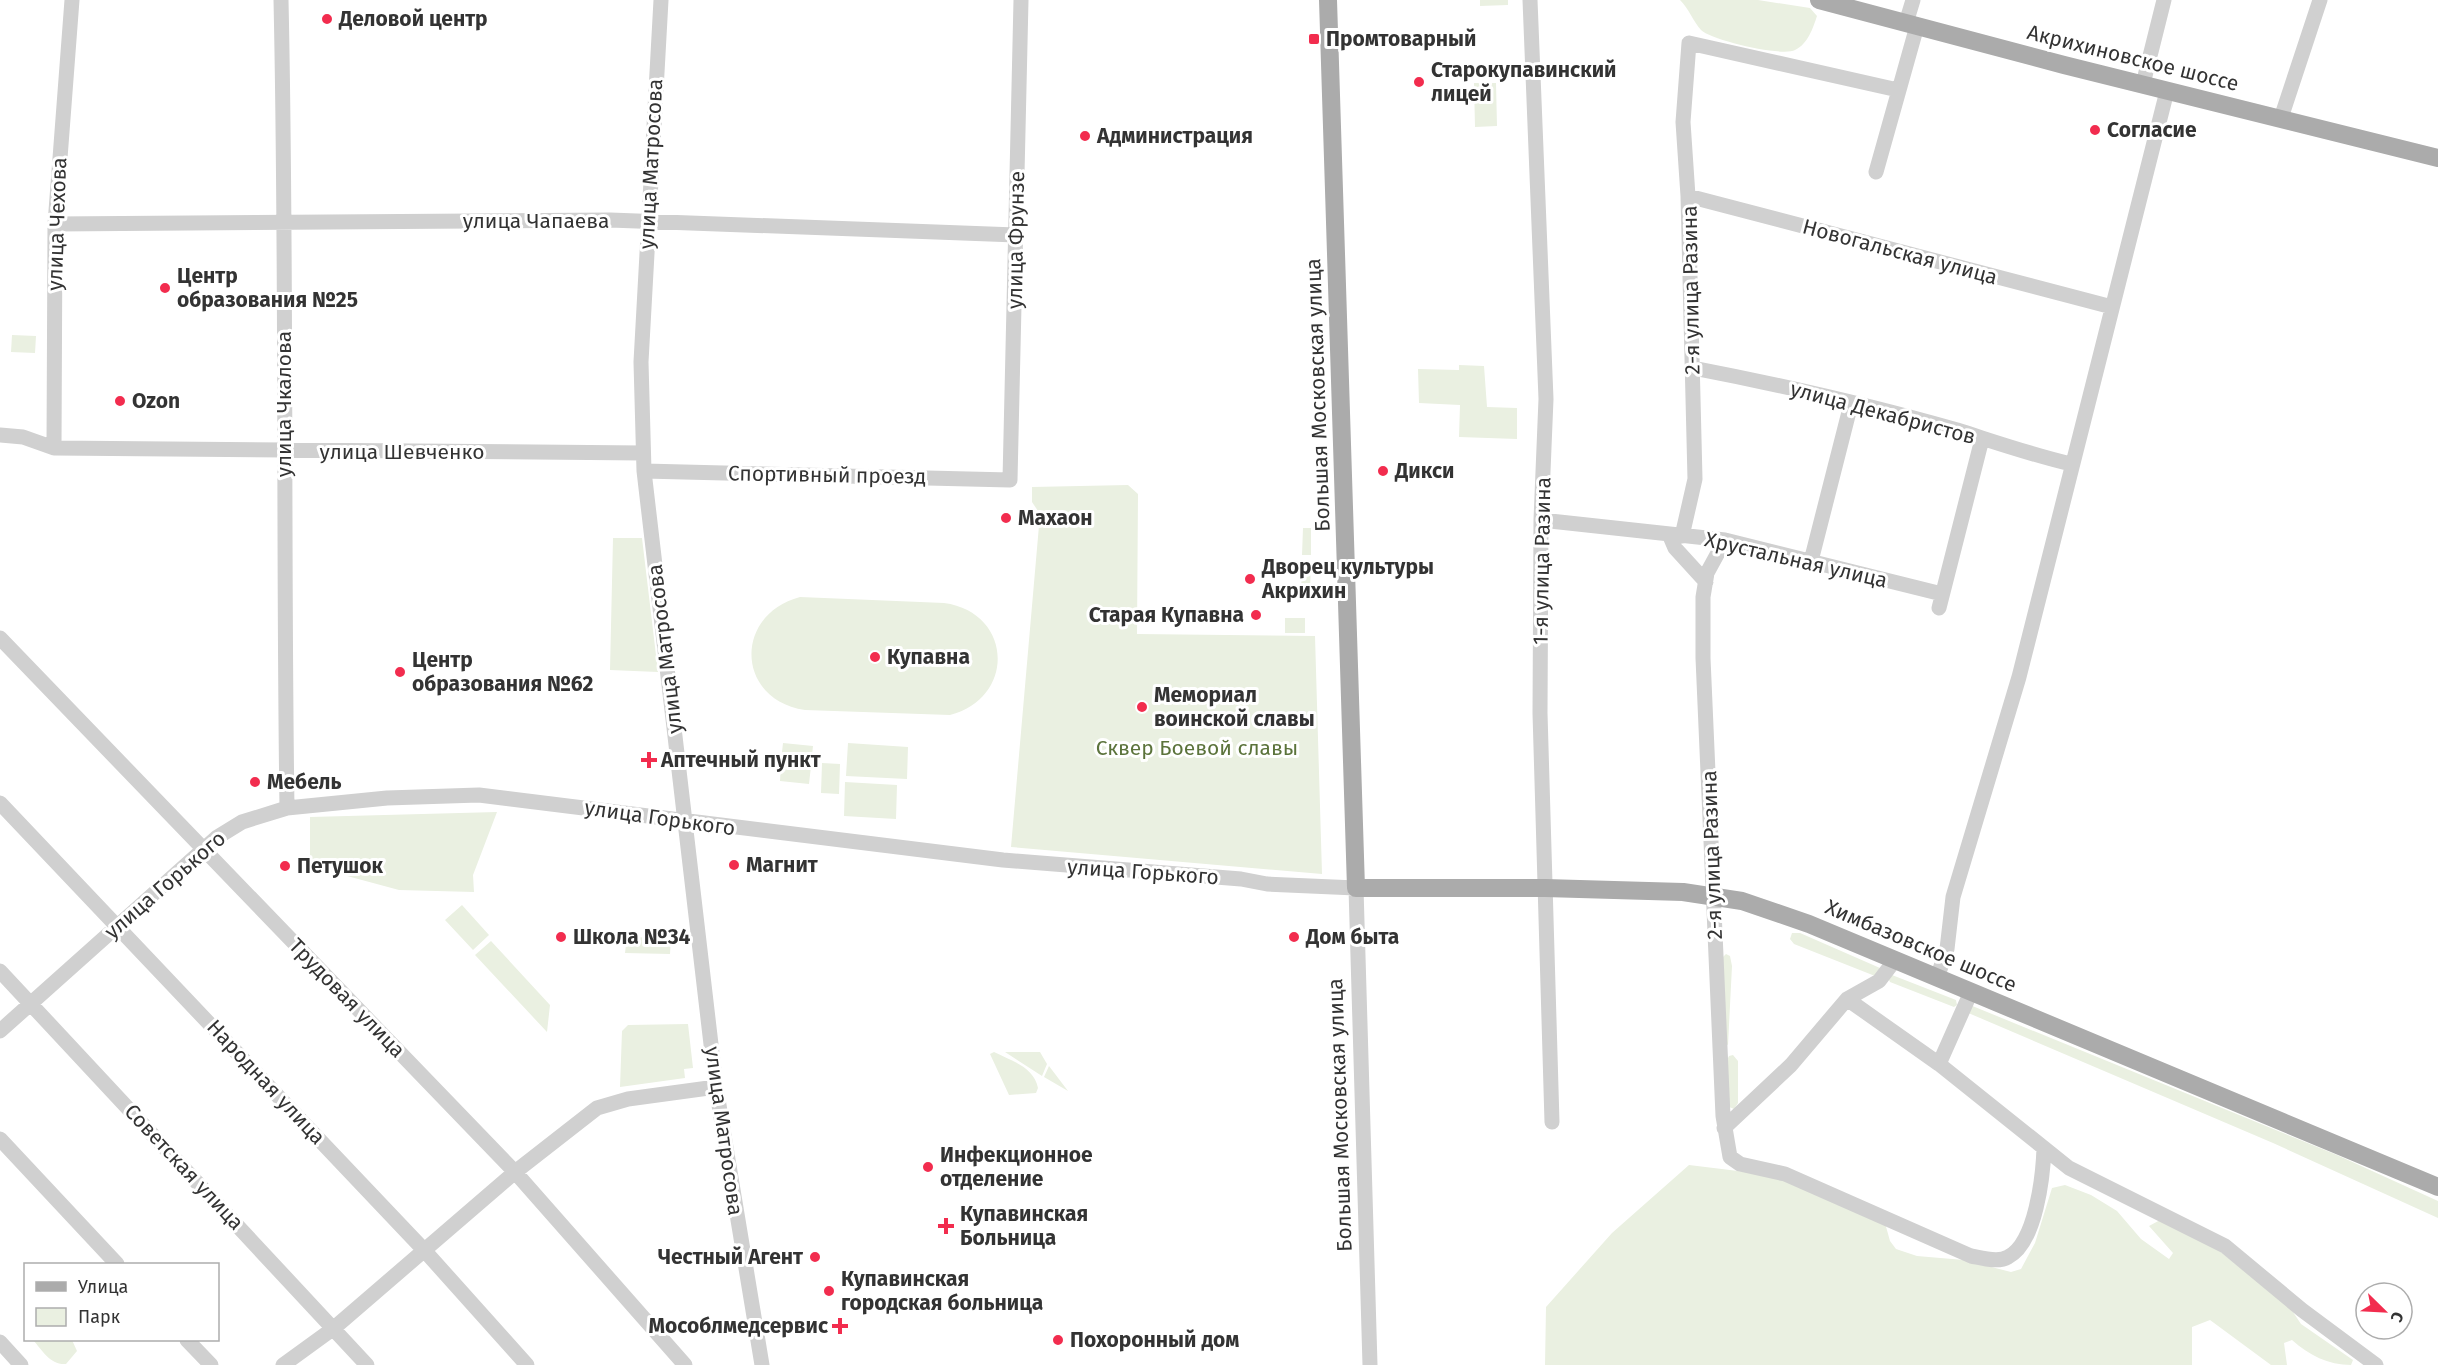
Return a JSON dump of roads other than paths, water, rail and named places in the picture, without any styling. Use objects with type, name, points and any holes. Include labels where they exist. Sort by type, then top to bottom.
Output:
[{"type":"main road","name":"Большая Московская улица","points":[[1329,0],[1356,888]]},
{"type":"main road","name":"Акрихиновское шоссе","points":[[1819,0],[2167,91],[2438,158]]},
{"type":"main road","name":"Химбазовское шоссе","points":[[1356,888],[1659,890],[1714,896],[1781,913],[2438,1187]]},
{"type":"street","name":"улица Чехова","points":[[54,448],[55,225],[72,0]]},
{"type":"street","name":"улица Чкалова","points":[[281,0],[286,224],[283,451],[287,808]]},
{"type":"street","name":"улица Матросова","points":[[661,0],[641,362],[644,471],[717,1087],[762,1365]]},
{"type":"street","name":"улица Фрунзе","points":[[1010,480],[1021,0]]},
{"type":"street","name":"1-я улица Разина","points":[[1530,0],[1546,399],[1541,520],[1540,713],[1552,1122]]},
{"type":"street","points":[[1876,172],[1898,90],[1911,24],[1913,0]]},
{"type":"street","points":[[2143,84],[2164,0]]},
{"type":"street","points":[[2282,118],[2320,0]]},
{"type":"street","name":"2-я улица Разина","points":[[1675,535],[1695,479],[1688,196],[1683,122],[1689,44],[1898,90]]},
{"type":"street","points":[[1936,978],[1947,949],[1953,897],[2019,677],[2167,91]]},
{"type":"street","name":"Новогальская улица","points":[[1688,196],[2112,308]]},
{"type":"street","name":"улица Чапаева","points":[[55,225],[587,220],[1016,235]]},
{"type":"street","name":"улица Декабристов","points":[[1693,368],[1851,404],[2072,464]]},
{"type":"street","points":[[1811,561],[1851,404]]},
{"type":"street","points":[[0,435],[23,436],[54,448]]},
{"type":"street","name":"Хрустальная улица","points":[[1541,520],[1725,540],[1811,561],[1940,601],[1982,439]]},
{"type":"street","name":"улица Шевченко","points":[[54,448],[643,453]]},
{"type":"street","name":"Спортивный проезд","points":[[644,471],[1010,480]]},
{"type":"street","points":[[1675,535],[1675,548],[1706,582]]},
{"type":"street","name":"2-я улица Разина","points":[[1725,540],[1707,573],[1703,658],[1724,1128],[1730,1157],[1740,1164],[1785,1174],[1971,1256],[1996,1260],[2008,1257],[2020,1246],[2032,1220],[2042,1182],[2044,1148]]},
{"type":"street","name":"Трудовая улица","points":[[0,638],[515,1172],[685,1365]]},
{"type":"street","name":"улица Горького","points":[[0,1031],[202,849],[242,822],[287,808],[387,798],[478,795],[1083,868],[1356,888]]},
{"type":"street","name":"Народная улица","points":[[0,803],[424,1250],[527,1365]]},
{"type":"street","name":"Большая Московская улица","points":[[1356,888],[1370,1365]]},
{"type":"street","points":[[1724,1128],[1791,1065],[1847,999],[1880,981],[1895,960]]},
{"type":"street","name":"Советская улица","points":[[0,971],[367,1365]]},
{"type":"street","points":[[1939,1064],[1971,992]]},
{"type":"street","points":[[1847,999],[1939,1064],[2079,1174],[2164,1214],[2224,1246],[2302,1310],[2376,1365]]},
{"type":"street","points":[[284,1365],[334,1328],[515,1172],[582,1118],[604,1105],[628,1099],[717,1087]]},
{"type":"street","points":[[0,1139],[116,1263]]},
{"type":"street","points":[[189,1341],[211,1365]]},
{"type":"street","points":[[0,1342],[21,1365]]},
{"type":"place","name":"Деловой центр","points":[[327,19]]},
{"type":"place","name":"Промтоварный","points":[[1314,39]]},
{"type":"place","name":"Старокупавинский лицей","points":[[1419,82]]},
{"type":"place","name":"Согласие","points":[[2095,130]]},
{"type":"place","name":"Администрация","points":[[1085,136]]},
{"type":"place","name":"Центр образования №25","points":[[165,288]]},
{"type":"place","name":"Ozon","points":[[120,401]]},
{"type":"place","name":"Дикси","points":[[1383,471]]},
{"type":"place","name":"Махаон","points":[[1006,518]]},
{"type":"place","name":"Дворец культуры Акрихин","points":[[1250,579]]},
{"type":"place","name":"Старая Купавна","points":[[1256,615]]},
{"type":"place","name":"Купавна","points":[[875,657]]},
{"type":"place","name":"Центр образования №62","points":[[400,672]]},
{"type":"place","name":"Мемориал воинской славы","points":[[1142,707]]},
{"type":"place","name":"Аптечный пункт","points":[[649,760]]},
{"type":"place","name":"Мебель","points":[[255,782]]},
{"type":"place","name":"Магнит","points":[[734,865]]},
{"type":"place","name":"Петушок","points":[[285,866]]},
{"type":"place","name":"Школа №34","points":[[561,937]]},
{"type":"place","name":"Дом быта","points":[[1294,937]]},
{"type":"place","name":"Инфекционное отделение","points":[[928,1167]]},
{"type":"place","name":"Купавинская Больница","points":[[946,1226]]},
{"type":"place","name":"Честный Агент","points":[[815,1257]]},
{"type":"place","name":"Купавинская городская больница","points":[[829,1291]]},
{"type":"place","name":"Мособлмедсервис","points":[[840,1326]]},
{"type":"place","name":"Похоронный дом","points":[[1058,1340]]},
{"type":"park label","name":"Сквер Боевой славы","points":[[1197,748]]}]
